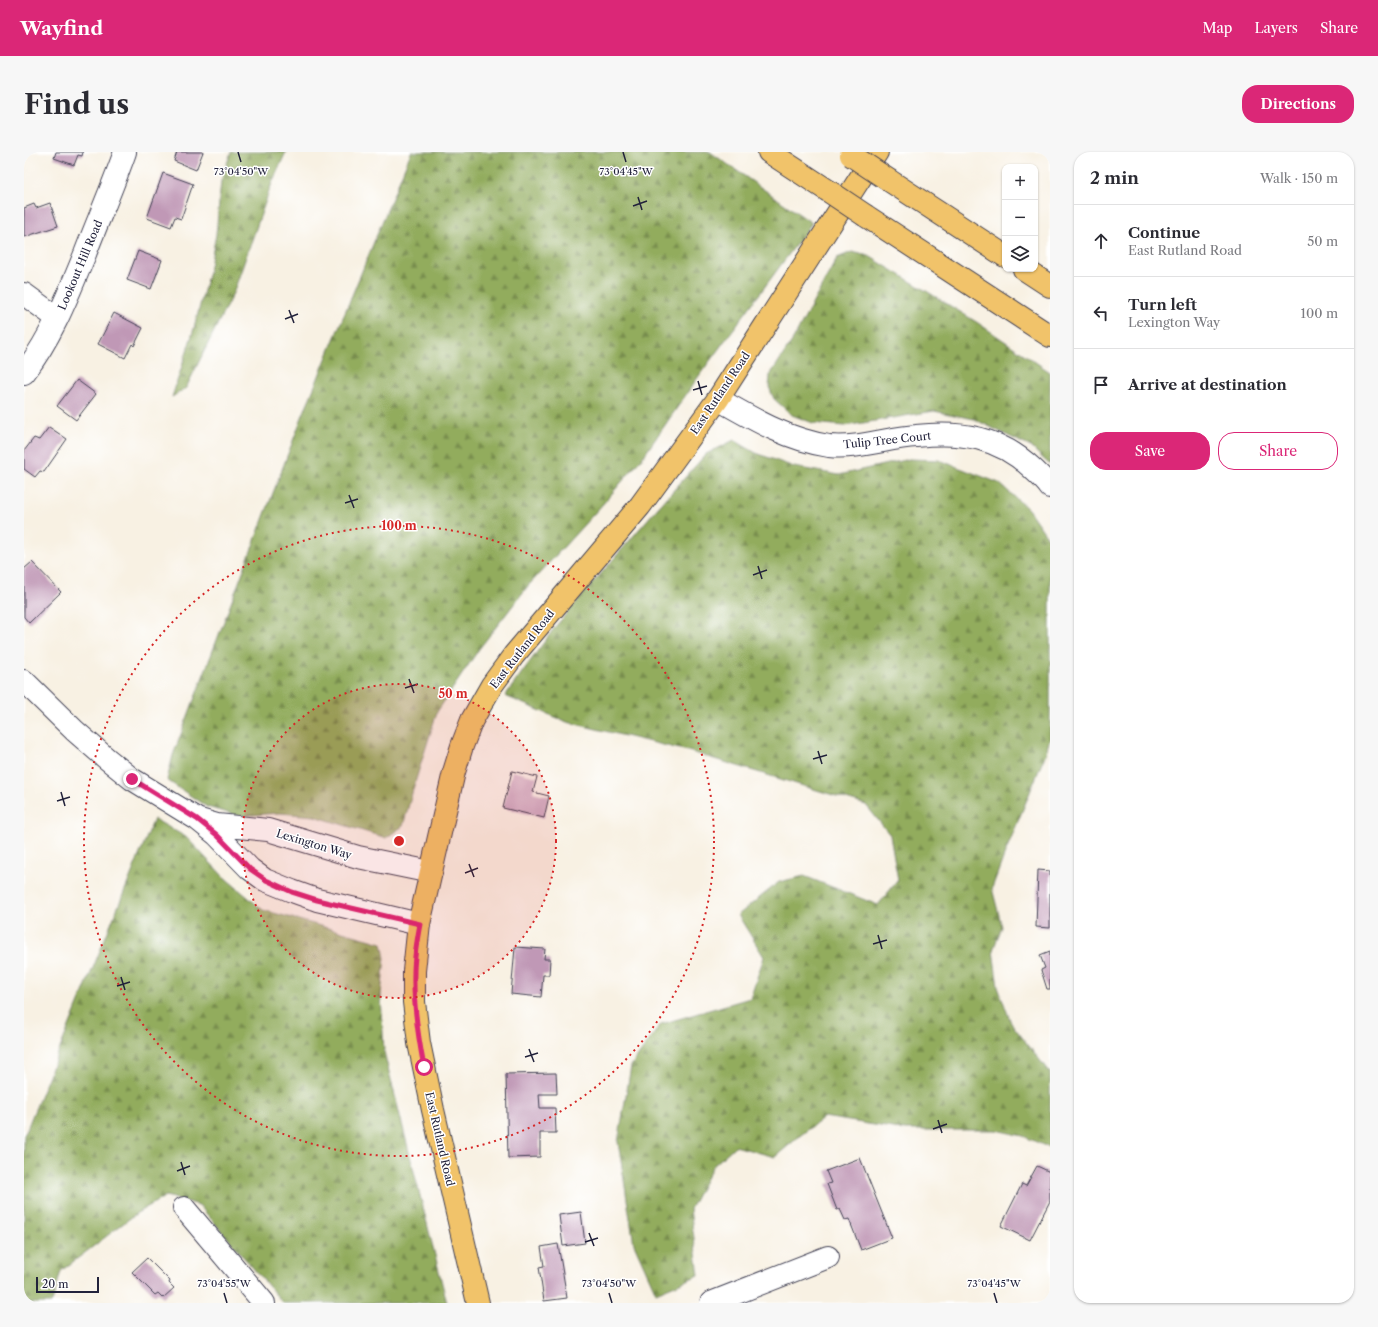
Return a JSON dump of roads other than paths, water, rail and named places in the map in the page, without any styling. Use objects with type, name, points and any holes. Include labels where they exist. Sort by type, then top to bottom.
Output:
[{"type":"main road","points":[[769,152],[1050,336]]},
{"type":"main road","name":"East Rutland Road","points":[[478,1303],[433,1110],[419,1043],[414,1002],[414,971],[420,924],[456,765],[472,720],[492,685],[514,655],[640,506],[718,399],[877,152]]},
{"type":"main road","points":[[849,153],[1002,254]]},
{"type":"main road","points":[[1029,272],[1050,286]]},
{"type":"street","name":"Lookout Hill Road","points":[[24,373],[43,344],[73,283],[125,152]]},
{"type":"street","points":[[24,294],[57,318]]},
{"type":"street","name":"Tulip Tree Court","points":[[718,399],[779,432],[804,441],[830,446],[856,445],[915,436],[944,434],[973,437],[1001,446],[1024,461],[1046,481],[1050,487]]},
{"type":"street","name":"Lexington Way","points":[[24,681],[75,731],[127,775],[164,800],[197,819],[217,835],[250,869],[266,880],[292,892],[317,900],[420,924]]},
{"type":"street","name":"Lexington Way","points":[[197,819],[217,825],[268,830],[358,857],[431,872]]},
{"type":"street","points":[[184,1208],[264,1303]]},
{"type":"street","points":[[711,1303],[828,1257]]}]
